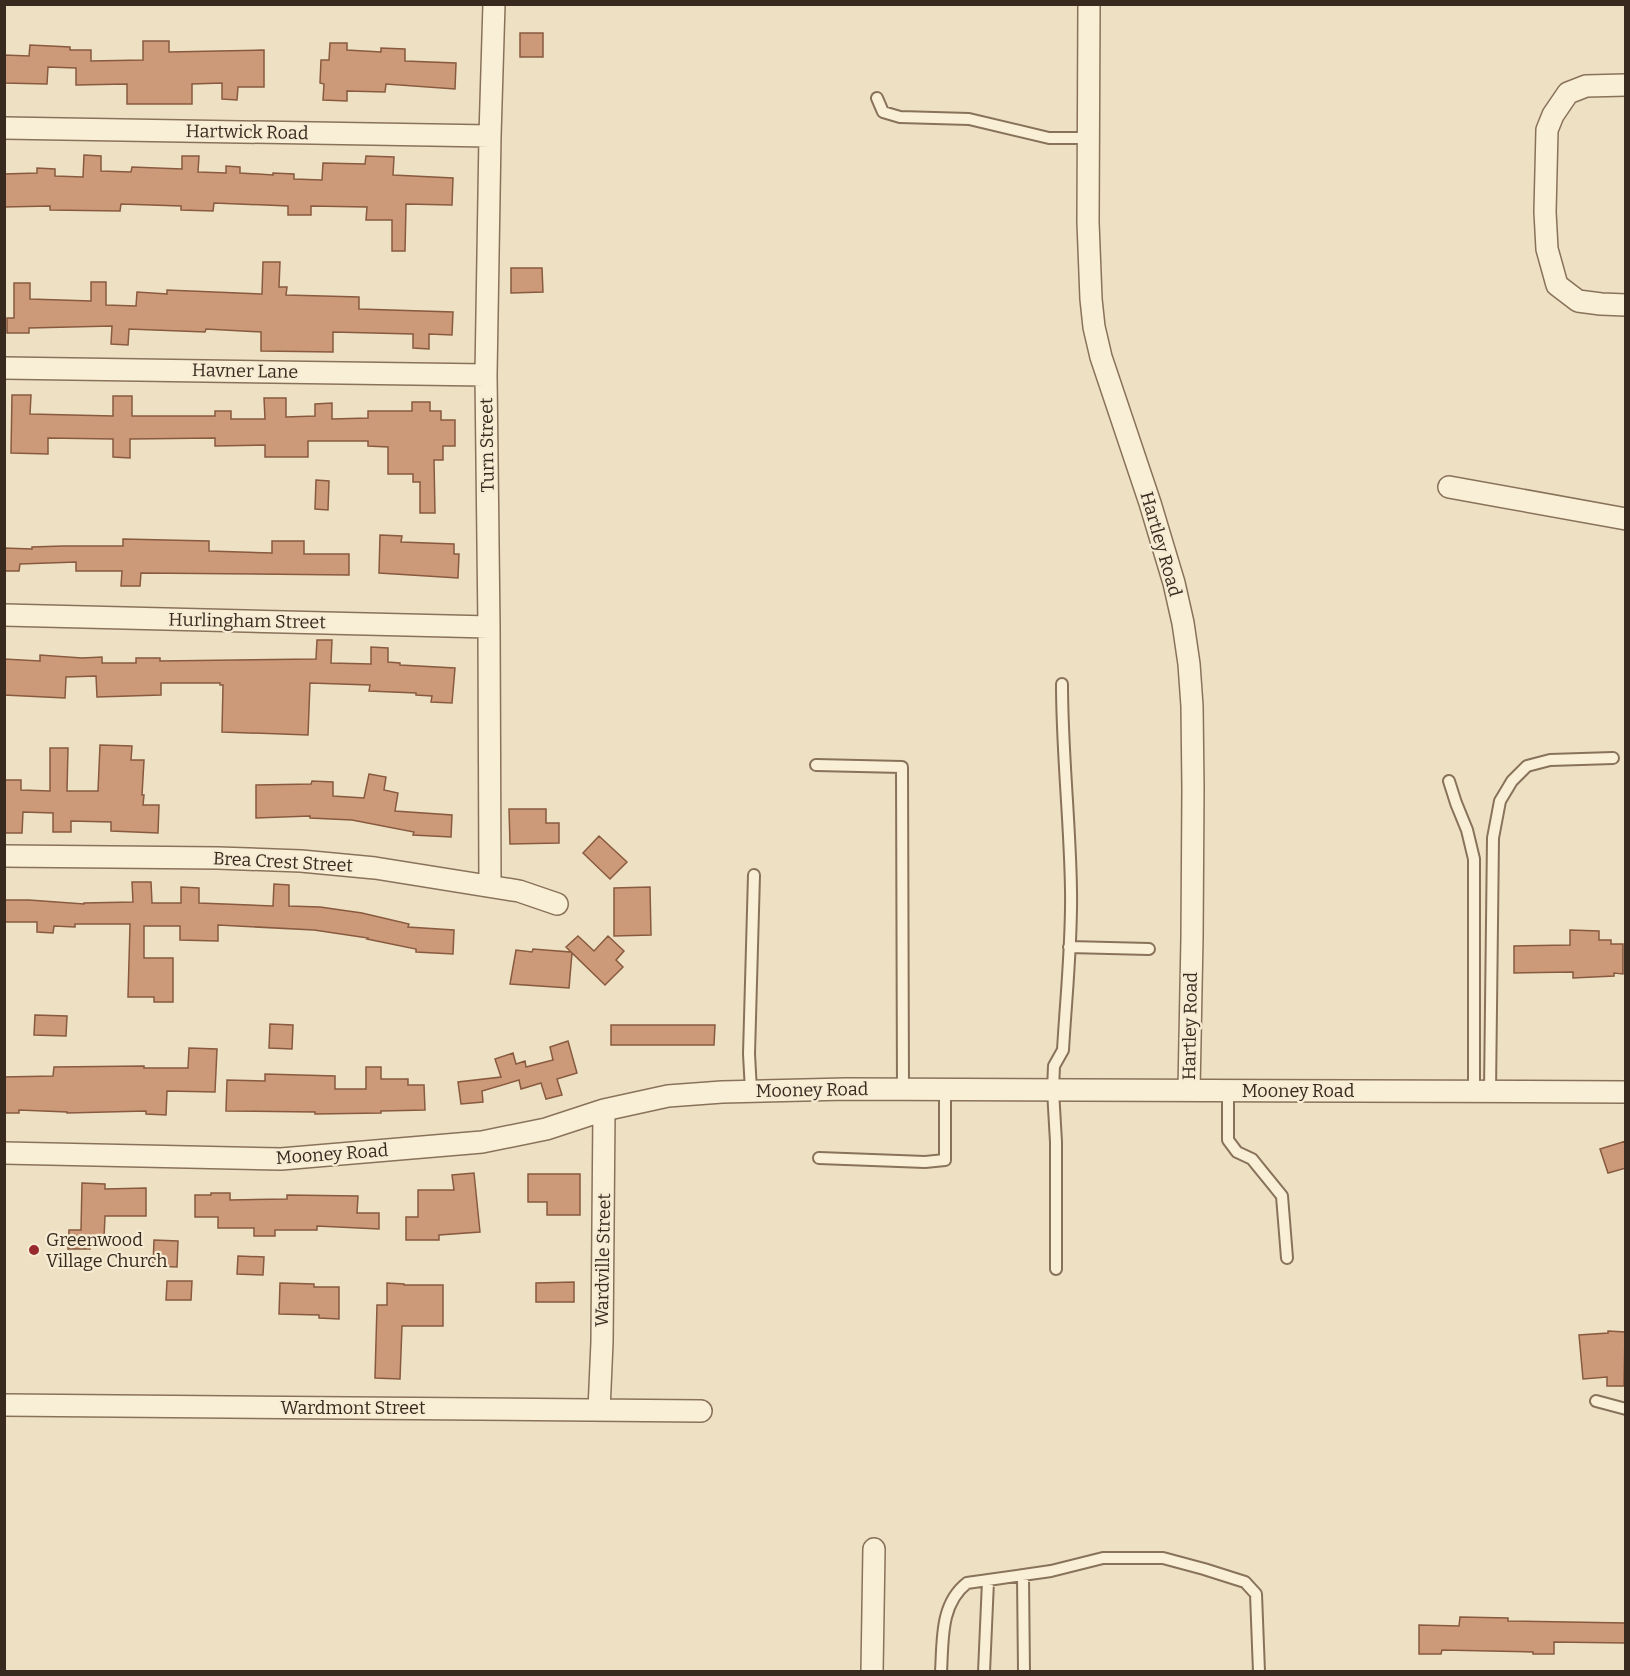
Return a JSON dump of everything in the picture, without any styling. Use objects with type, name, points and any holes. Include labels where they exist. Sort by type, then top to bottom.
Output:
[{"type":"street","name":"Turn Street","points":[[490,886],[486,375],[494,4]]},
{"type":"street","name":"Hartley Road","points":[[1089,4],[1089,233],[1094,327],[1101,357],[1174,583],[1184,623],[1189,664],[1193,789],[1189,1090]]},
{"type":"street","points":[[1626,85],[1586,86],[1568,93],[1553,115],[1547,130],[1546,183],[1547,249],[1557,285],[1578,301],[1626,305]]},
{"type":"street","name":"Hartwick Road","points":[[4,128],[490,136]]},
{"type":"street","name":"Havner Lane","points":[[4,368],[486,375]]},
{"type":"street","points":[[1449,487],[1626,519]]},
{"type":"street","name":"Hurlingham Street","points":[[4,615],[489,627]]},
{"type":"street","name":"Brea Crest Street","points":[[4,856],[301,861],[375,868],[490,886],[519,891],[557,904]]},
{"type":"street","name":"Mooney Road","points":[[4,1153],[281,1159],[482,1142],[546,1129],[604,1110],[668,1096],[722,1092],[945,1089],[1626,1092]]},
{"type":"street","name":"Wardville Street","points":[[599,1410],[602,1342],[604,1110]]},
{"type":"street","name":"Wardmont Street","points":[[4,1405],[701,1411]]},
{"type":"street","points":[[872,1671],[874,1550]]},
{"type":"lane","points":[[877,98],[883,112],[900,117],[969,119],[1049,138],[1089,138]]},
{"type":"lane","points":[[1056,1269],[1056,1142],[1053,1090],[1054,1066],[1063,1050],[1071,893],[1062,684]]},
{"type":"lane","points":[[1482,1092],[1493,838],[1500,801],[1512,781],[1527,766],[1550,760],[1613,759]]},
{"type":"lane","points":[[816,765],[902,767],[903,1089]]},
{"type":"lane","points":[[1449,782],[1467,830],[1474,859],[1482,1092]]},
{"type":"lane","points":[[751,1091],[749,1054],[753,874]]},
{"type":"lane","points":[[1069,947],[1149,949]]},
{"type":"lane","points":[[819,1158],[925,1162],[945,1160],[945,1089]]},
{"type":"lane","points":[[1228,1090],[1227,1140],[1237,1152],[1252,1159],[1282,1196],[1287,1258]]},
{"type":"lane","points":[[1596,1401],[1626,1409]]},
{"type":"lane","points":[[941,1671],[943,1630],[948,1608],[958,1590],[967,1583],[1051,1571],[1104,1558],[1163,1558],[1245,1582],[1256,1594],[1259,1671]]},
{"type":"lane","points":[[1023,1576],[1024,1671]]},
{"type":"lane","points":[[984,1671],[988,1581]]},
{"type":"building","points":[[520,33],[543,33],[543,57],[520,57]]},
{"type":"building","points":[[143,41],[169,41],[169,52],[264,50],[264,87],[238,87],[237,100],[222,99],[222,83],[192,84],[192,104],[127,104],[127,84],[76,85],[76,68],[48,67],[47,84],[4,83],[4,55],[29,56],[30,45],[91,50],[91,61],[143,60]]},
{"type":"building","points":[[330,43],[347,43],[347,50],[381,52],[381,48],[405,49],[405,61],[456,63],[455,89],[386,84],[385,92],[347,91],[347,101],[323,100],[324,84],[320,83],[321,60],[329,60]]},
{"type":"building","points":[[84,155],[101,156],[101,171],[131,172],[132,167],[182,169],[182,156],[199,156],[198,172],[226,173],[226,166],[240,167],[240,173],[294,174],[294,179],[322,180],[323,163],[365,164],[366,156],[394,157],[393,175],[453,178],[452,205],[406,204],[405,251],[392,251],[392,220],[366,220],[367,207],[311,206],[311,215],[288,215],[288,206],[214,203],[213,211],[181,210],[181,206],[121,204],[120,211],[50,210],[50,206],[4,207],[4,174],[37,173],[37,168],[55,169],[55,176],[83,177]]},
{"type":"building","points":[[263,262],[280,262],[279,287],[287,287],[286,295],[359,297],[359,309],[453,312],[452,335],[429,334],[429,349],[413,348],[413,334],[333,332],[333,352],[261,351],[261,332],[129,329],[128,345],[111,344],[112,326],[29,328],[29,333],[7,333],[7,318],[14,318],[14,283],[30,283],[30,299],[91,301],[91,282],[106,282],[106,305],[136,306],[137,292],[167,294],[167,290],[262,294]]},
{"type":"building","points":[[511,268],[542,268],[543,292],[511,293]]},
{"type":"building","points":[[12,395],[31,395],[30,414],[113,416],[113,396],[132,396],[132,416],[215,416],[215,411],[231,411],[231,419],[265,419],[264,398],[286,398],[286,417],[315,416],[315,404],[332,403],[332,419],[368,418],[368,411],[412,411],[412,402],[430,402],[430,411],[441,411],[441,420],[455,420],[455,446],[443,446],[443,460],[434,460],[435,513],[420,513],[420,482],[413,482],[413,474],[388,474],[388,447],[368,446],[368,441],[308,441],[308,457],[265,457],[265,445],[215,446],[215,438],[130,439],[130,458],[113,457],[113,439],[48,438],[48,454],[11,453]]},
{"type":"building","points":[[316,480],[329,481],[328,510],[315,509]]},
{"type":"building","points":[[380,535],[402,536],[401,542],[454,544],[454,554],[459,554],[458,578],[379,573]]},
{"type":"building","points":[[123,539],[209,541],[209,551],[272,553],[272,541],[304,541],[304,554],[349,554],[349,575],[141,573],[140,586],[121,586],[122,571],[76,571],[76,562],[20,564],[19,571],[4,571],[4,548],[123,546]]},
{"type":"building","points":[[317,640],[332,640],[331,663],[371,664],[371,647],[388,648],[388,662],[400,663],[400,665],[455,668],[452,703],[431,702],[432,696],[416,695],[416,693],[369,691],[370,685],[310,683],[308,735],[222,732],[223,685],[220,683],[161,683],[161,695],[97,697],[96,676],[66,677],[65,698],[4,695],[4,659],[40,661],[40,655],[102,657],[102,663],[136,663],[136,658],[160,658],[160,661],[316,659]]},
{"type":"building","points":[[100,745],[132,746],[131,760],[144,760],[143,805],[159,805],[158,833],[111,831],[111,822],[71,821],[71,832],[53,832],[53,813],[23,812],[22,833],[4,833],[4,780],[21,780],[21,790],[50,791],[50,748],[68,748],[67,791],[98,791]]},
{"type":"building","points":[[369,774],[386,777],[384,790],[398,793],[395,811],[452,815],[451,837],[413,835],[414,832],[352,820],[310,818],[310,816],[256,818],[256,785],[311,784],[312,781],[333,782],[333,796],[364,798]]},
{"type":"building","points":[[509,809],[546,809],[546,823],[559,823],[559,843],[510,844]]},
{"type":"building","points":[[599,836],[627,862],[610,879],[583,853]]},
{"type":"building","points":[[132,882],[151,882],[152,903],[181,903],[181,887],[199,888],[199,903],[273,906],[274,884],[289,885],[289,906],[320,907],[362,913],[409,924],[408,927],[454,930],[453,954],[416,952],[416,949],[368,938],[314,930],[218,925],[218,941],[180,940],[180,926],[144,926],[144,958],[173,958],[173,1002],[154,1002],[154,997],[128,997],[130,924],[54,926],[53,933],[37,932],[37,922],[4,922],[4,900],[84,904],[133,902]]},
{"type":"building","points":[[650,887],[651,935],[614,936],[614,888]]},
{"type":"building","points":[[1570,930],[1599,931],[1599,940],[1611,940],[1611,944],[1623,944],[1623,974],[1573,978],[1573,972],[1514,973],[1514,946],[1570,945]]},
{"type":"building","points":[[578,936],[594,951],[608,936],[624,951],[616,960],[623,967],[605,985],[572,953],[569,988],[510,984],[516,950],[571,952],[566,947]]},
{"type":"building","points":[[35,1015],[67,1016],[66,1036],[34,1035]]},
{"type":"building","points":[[270,1024],[293,1025],[292,1049],[269,1048]]},
{"type":"building","points":[[611,1025],[715,1025],[714,1045],[611,1045]]},
{"type":"building","points":[[568,1041],[577,1073],[557,1079],[562,1095],[546,1099],[541,1083],[521,1089],[519,1080],[482,1091],[483,1102],[461,1104],[458,1082],[501,1077],[495,1059],[513,1053],[516,1064],[525,1061],[526,1067],[553,1060],[550,1047]]},
{"type":"building","points":[[189,1048],[217,1049],[215,1092],[167,1091],[166,1115],[146,1114],[146,1111],[67,1113],[19,1110],[19,1113],[4,1113],[4,1077],[53,1076],[54,1067],[188,1068]]},
{"type":"building","points":[[366,1067],[381,1067],[381,1079],[408,1079],[408,1085],[424,1085],[425,1110],[315,1114],[315,1112],[226,1111],[227,1080],[265,1081],[265,1074],[335,1076],[335,1089],[366,1089]]},
{"type":"building","points":[[1626,1141],[1626,1168],[1608,1173],[1600,1149]]},
{"type":"building","points":[[474,1173],[480,1232],[439,1235],[439,1240],[406,1240],[406,1217],[418,1217],[418,1190],[454,1190],[452,1175]]},
{"type":"building","points":[[528,1174],[580,1174],[580,1215],[547,1215],[547,1202],[528,1202]]},
{"type":"building","points":[[82,1183],[105,1184],[105,1189],[146,1188],[146,1216],[105,1216],[104,1238],[90,1238],[90,1249],[68,1249],[69,1230],[81,1230]]},
{"type":"building","points":[[211,1193],[230,1193],[230,1200],[287,1199],[287,1195],[358,1196],[357,1213],[379,1213],[379,1229],[317,1226],[317,1230],[275,1230],[275,1236],[254,1236],[254,1228],[218,1228],[218,1217],[195,1217],[195,1195],[211,1195]]},
{"type":"building","points":[[154,1240],[178,1241],[177,1267],[153,1266]]},
{"type":"building","points":[[238,1256],[264,1257],[263,1275],[237,1274]]},
{"type":"building","points":[[167,1281],[192,1281],[191,1300],[166,1300]]},
{"type":"building","points":[[574,1282],[574,1302],[536,1302],[536,1283]]},
{"type":"building","points":[[280,1283],[339,1287],[339,1319],[319,1318],[319,1315],[279,1314]]},
{"type":"building","points":[[387,1283],[443,1285],[443,1326],[402,1326],[400,1379],[375,1378],[377,1305],[387,1305]]},
{"type":"building","points":[[1608,1331],[1625,1332],[1624,1386],[1607,1386],[1607,1377],[1583,1379],[1579,1335],[1608,1333]]},
{"type":"building","points":[[1460,1617],[1508,1618],[1508,1621],[1626,1623],[1626,1643],[1554,1642],[1554,1654],[1442,1650],[1441,1654],[1419,1654],[1419,1625],[1459,1626]]},
{"type":"place","name":"Greenwood Village Church","points":[[34,1250]]}]
